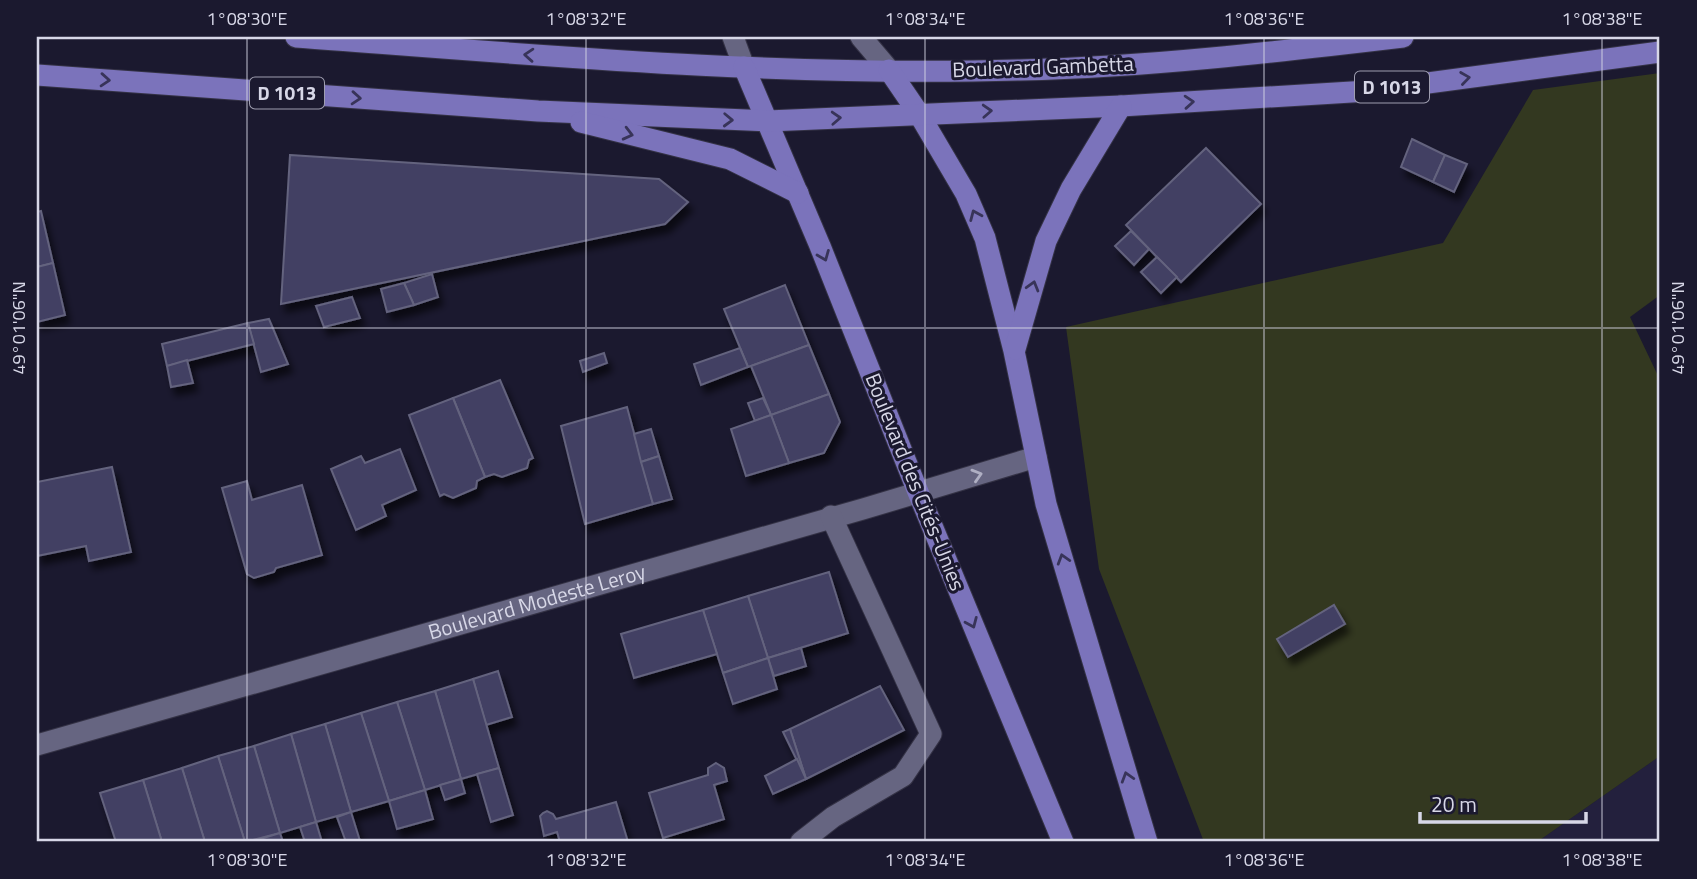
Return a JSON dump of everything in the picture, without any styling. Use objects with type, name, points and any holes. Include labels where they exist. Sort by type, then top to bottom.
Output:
[{"type":"main road","name":"Boulevard Gambetta","points":[[296,37],[597,60],[975,71],[1077,68],[1243,55],[1403,37]]},
{"type":"main road","name":"D 1013","points":[[37,75],[538,111],[768,121],[1121,106],[1368,91],[1660,52]]},
{"type":"main road","name":"Boulevard des Cités-Unies","points":[[744,66],[1063,842]]},
{"type":"main road","points":[[889,70],[919,114],[966,194],[985,238],[1014,351],[1046,504],[1147,842]]},
{"type":"main road","points":[[1014,351],[1046,241],[1071,189],[1121,106]]},
{"type":"main road","points":[[538,111],[730,159],[797,193]]},
{"type":"street","points":[[733,37],[744,66]]},
{"type":"street","points":[[861,37],[889,70]]},
{"type":"street","name":"Boulevard Modeste Leroy","points":[[37,745],[1036,457]]},
{"type":"street","points":[[801,842],[834,817],[903,776],[931,734],[831,516]]},
{"type":"shaded area","points":[[1660,756],[1660,842],[1537,842]]},
{"type":"green space","points":[[1660,73],[1660,295],[1630,317],[1660,380],[1660,756],[1537,842],[1204,842],[1099,569],[1066,327],[1443,243],[1533,90]]},
{"type":"building","points":[[1412,139],[1445,155],[1433,182],[1401,167]]},
{"type":"building","points":[[1206,148],[1261,204],[1181,282],[1126,225]]},
{"type":"building","points":[[290,155],[659,179],[688,202],[665,224],[281,304]]},
{"type":"building","points":[[1445,155],[1467,164],[1454,192],[1433,182]]},
{"type":"building","points":[[41,211],[53,263],[37,267],[37,212]]},
{"type":"building","points":[[1131,231],[1149,249],[1134,265],[1115,246]]},
{"type":"building","points":[[1157,257],[1177,277],[1161,293],[1141,272]]},
{"type":"building","points":[[53,263],[65,315],[37,322],[37,267]]},
{"type":"building","points":[[432,274],[438,297],[414,305],[404,283]]},
{"type":"building","points":[[404,283],[414,305],[387,312],[381,289]]},
{"type":"building","points":[[785,285],[809,345],[748,367],[724,309]]},
{"type":"building","points":[[352,297],[360,318],[324,327],[316,306]]},
{"type":"building","points":[[269,319],[288,364],[261,372],[248,323]]},
{"type":"building","points":[[248,323],[254,344],[167,366],[162,344]]},
{"type":"building","points":[[809,345],[829,394],[771,415],[751,366]]},
{"type":"building","points":[[740,348],[748,367],[701,385],[694,364]]},
{"type":"building","points":[[604,353],[607,363],[583,372],[580,361]]},
{"type":"building","points":[[187,360],[193,383],[171,387],[167,366]]},
{"type":"building","points":[[500,380],[533,458],[529,460],[527,468],[502,477],[494,474],[485,477],[453,398]]},
{"type":"building","points":[[829,394],[840,422],[824,453],[789,463],[771,415]]},
{"type":"building","points":[[453,398],[485,477],[477,481],[476,488],[453,498],[444,494],[440,496],[409,415]]},
{"type":"building","points":[[763,398],[771,415],[755,421],[748,403]]},
{"type":"building","points":[[627,407],[653,504],[585,524],[561,426]]},
{"type":"building","points":[[771,415],[789,463],[746,476],[731,429]]},
{"type":"building","points":[[651,429],[659,456],[641,462],[634,434]]},
{"type":"building","points":[[400,449],[416,490],[382,505],[386,516],[356,530],[331,469],[361,456],[365,463]]},
{"type":"building","points":[[659,456],[672,499],[653,504],[641,462]]},
{"type":"building","points":[[112,467],[131,552],[89,561],[86,546],[37,556],[37,482]]},
{"type":"building","points":[[247,481],[252,500],[302,485],[322,555],[276,568],[274,572],[254,578],[247,574],[222,488]]},
{"type":"building","points":[[829,572],[848,633],[768,658],[748,596]]},
{"type":"building","points":[[748,596],[768,658],[723,673],[703,610]]},
{"type":"building","points":[[1334,605],[1345,624],[1288,657],[1277,639]]},
{"type":"building","points":[[703,610],[717,654],[634,678],[621,634]]},
{"type":"building","points":[[801,648],[806,666],[774,676],[768,658]]},
{"type":"building","points":[[768,658],[777,689],[733,704],[723,673]]},
{"type":"building","points":[[498,671],[512,717],[486,725],[473,679]]},
{"type":"building","points":[[473,679],[499,768],[461,779],[435,691]]},
{"type":"building","points":[[880,686],[904,730],[806,779],[790,729]]},
{"type":"building","points":[[435,691],[461,779],[425,790],[397,702]]},
{"type":"building","points":[[397,702],[425,790],[389,801],[361,713]]},
{"type":"building","points":[[361,713],[389,801],[351,812],[325,724]]},
{"type":"building","points":[[325,724],[351,812],[316,822],[291,734]]},
{"type":"building","points":[[790,729],[806,779],[783,732]]},
{"type":"building","points":[[291,734],[316,822],[280,833],[254,746]]},
{"type":"building","points":[[254,746],[280,833],[245,842],[218,756]]},
{"type":"building","points":[[218,756],[245,842],[205,842],[182,768]]},
{"type":"building","points":[[797,759],[806,779],[773,794],[765,776]]},
{"type":"building","points":[[716,763],[724,768],[727,781],[714,785],[724,819],[663,838],[649,793],[708,775],[708,768]]},
{"type":"building","points":[[182,768],[205,842],[162,842],[143,780]]},
{"type":"building","points":[[499,768],[513,815],[491,822],[477,774]]},
{"type":"building","points":[[461,779],[465,793],[445,800],[440,785]]},
{"type":"building","points":[[143,780],[162,842],[116,842],[100,793]]},
{"type":"building","points":[[425,790],[433,819],[397,829],[389,801]]},
{"type":"building","points":[[616,802],[628,842],[560,842],[557,832],[544,836],[540,816],[547,811],[556,819]]},
{"type":"building","points":[[351,812],[360,841],[346,842],[337,817]]},
{"type":"building","points":[[316,822],[322,842],[305,842],[300,827]]},
{"type":"building","points":[[280,833],[283,842],[250,842]]}]
